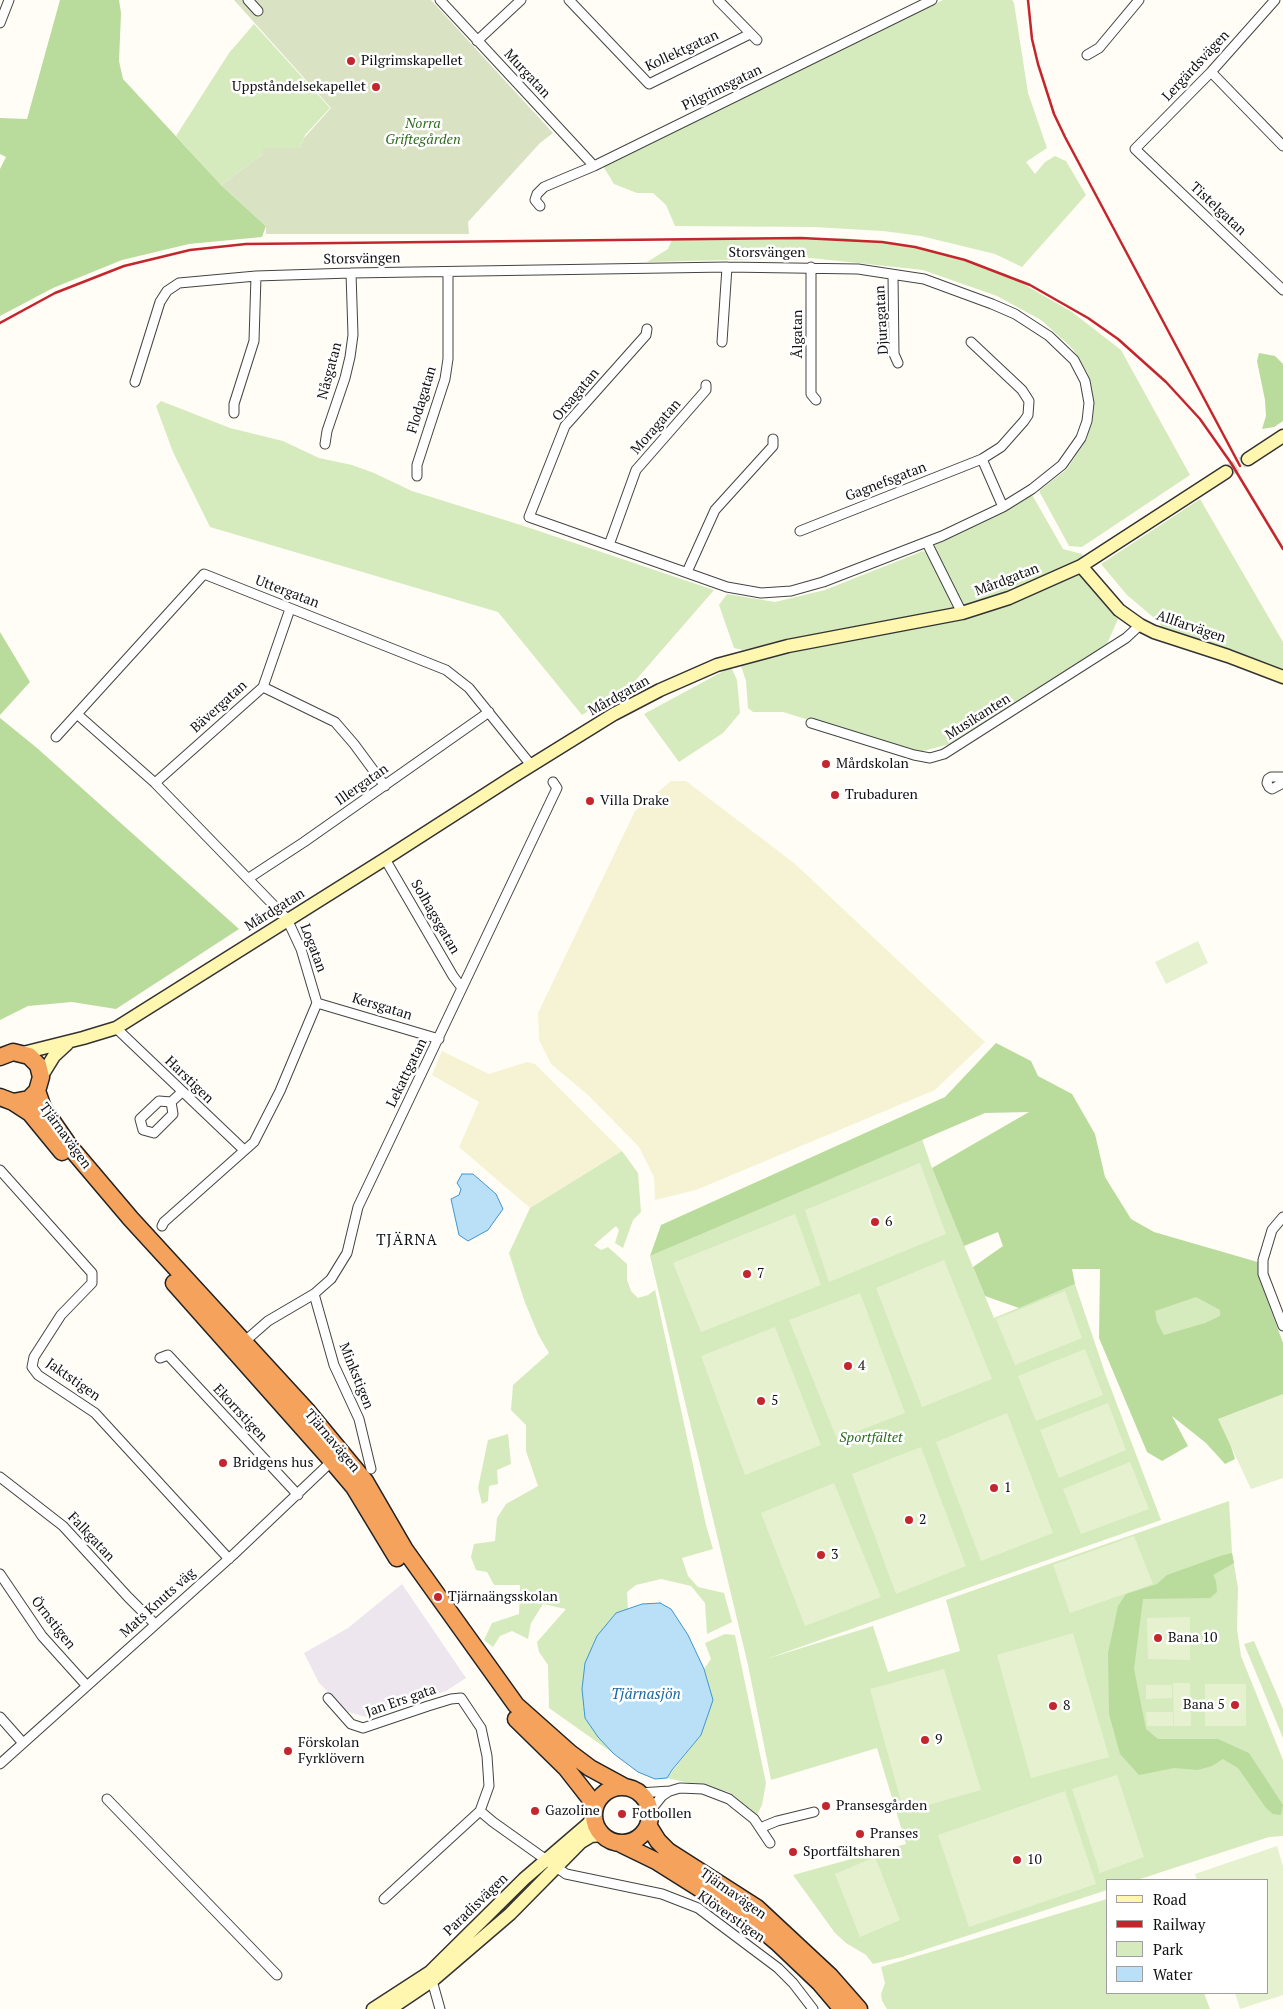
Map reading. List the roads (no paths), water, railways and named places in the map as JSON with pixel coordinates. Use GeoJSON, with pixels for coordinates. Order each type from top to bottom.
{"type":"FeatureCollection","features":[{"type":"Feature","properties":{"kind":"highway","name":"Tjärnavägen"},"geometry":{"type":"LineString","coordinates":[[9,1052],[34,1060],[38,1065],[43,1108],[70,1147],[131,1219],[308,1412],[365,1481],[405,1550],[516,1705],[570,1753],[590,1768],[632,1790]]}},
{"type":"Feature","properties":{"kind":"highway"},"geometry":{"type":"LineString","coordinates":[[4,1100],[29,1098],[39,1084]]}},
{"type":"Feature","properties":{"kind":"highway","name":"Tjärnavägen"},"geometry":{"type":"LineString","coordinates":[[4,1100],[30,1113],[121,1223],[332,1460],[354,1487],[413,1582],[505,1707],[566,1768],[595,1810]]}},
{"type":"Feature","properties":{"kind":"highway"},"geometry":{"type":"LineString","coordinates":[[610,1790],[632,1790],[646,1801],[649,1818],[644,1833],[630,1843],[621,1844],[610,1841],[602,1835],[595,1824],[595,1810],[599,1799],[610,1790]]}},
{"type":"Feature","properties":{"kind":"highway","name":"Tjärnavägen"},"geometry":{"type":"LineString","coordinates":[[649,1818],[658,1841],[668,1851],[763,1914],[830,1976],[859,2009]]}},
{"type":"Feature","properties":{"kind":"highway","name":"Tjärnavägen"},"geometry":{"type":"LineString","coordinates":[[621,1844],[656,1862],[753,1922],[820,1983],[842,2009]]}},
{"type":"Feature","properties":{"kind":"street"},"geometry":{"type":"LineString","coordinates":[[0,22],[9,0]]}},
{"type":"Feature","properties":{"kind":"street"},"geometry":{"type":"LineString","coordinates":[[248,0],[258,11]]}},
{"type":"Feature","properties":{"kind":"street","name":"Murgatan"},"geometry":{"type":"LineString","coordinates":[[440,0],[594,166]]}},
{"type":"Feature","properties":{"kind":"street"},"geometry":{"type":"LineString","coordinates":[[478,40],[520,0]]}},
{"type":"Feature","properties":{"kind":"street","name":"Kollektgatan"},"geometry":{"type":"LineString","coordinates":[[568,0],[649,84],[754,37],[718,0]]}},
{"type":"Feature","properties":{"kind":"street","name":"Pilgrimsgatan"},"geometry":{"type":"LineString","coordinates":[[540,206],[535,200],[537,194],[544,187],[594,166],[932,0]]}},
{"type":"Feature","properties":{"kind":"street"},"geometry":{"type":"LineString","coordinates":[[1087,55],[1099,48],[1139,0]]}},
{"type":"Feature","properties":{"kind":"street","name":"Lergärdsvägen"},"geometry":{"type":"LineString","coordinates":[[1135,149],[1211,72],[1275,0]]}},
{"type":"Feature","properties":{"kind":"street"},"geometry":{"type":"LineString","coordinates":[[1211,72],[1283,146]]}},
{"type":"Feature","properties":{"kind":"street","name":"Tistelgatan"},"geometry":{"type":"LineString","coordinates":[[1135,149],[1283,290]]}},
{"type":"Feature","properties":{"kind":"street"},"geometry":{"type":"LineString","coordinates":[[722,342],[727,267]]}},
{"type":"Feature","properties":{"kind":"street","name":"Storsvängen"},"geometry":{"type":"LineString","coordinates":[[135,382],[135,376],[160,302],[167,291],[179,283],[256,276],[351,273],[811,267],[858,269],[924,279],[1016,314],[1056,342],[1074,360],[1085,381],[1090,403],[1087,421],[1081,438],[1062,465],[1032,489],[1003,507],[927,543],[823,582],[791,591],[761,593],[727,587],[529,517]]}},
{"type":"Feature","properties":{"kind":"street","name":"Ålgatan"},"geometry":{"type":"LineString","coordinates":[[811,267],[811,394],[816,400]]}},
{"type":"Feature","properties":{"kind":"street","name":"Flodagatan"},"geometry":{"type":"LineString","coordinates":[[417,476],[417,465],[442,392],[447,369],[448,272]]}},
{"type":"Feature","properties":{"kind":"street","name":"Nåsgatan"},"geometry":{"type":"LineString","coordinates":[[325,444],[326,431],[345,378],[350,357],[353,335],[351,273]]}},
{"type":"Feature","properties":{"kind":"street","name":"Djuragatan"},"geometry":{"type":"LineString","coordinates":[[893,275],[894,354],[898,363]]}},
{"type":"Feature","properties":{"kind":"street"},"geometry":{"type":"LineString","coordinates":[[234,413],[234,404],[254,341],[256,276]]}},
{"type":"Feature","properties":{"kind":"street","name":"Orsagatan"},"geometry":{"type":"LineString","coordinates":[[529,517],[565,426],[646,335],[647,329]]}},
{"type":"Feature","properties":{"kind":"street","name":"Gagnefsgatan"},"geometry":{"type":"LineString","coordinates":[[800,531],[817,520],[982,459],[1001,447],[1028,415],[1029,401],[1022,390],[971,342]]}},
{"type":"Feature","properties":{"kind":"street","name":"Moragatan"},"geometry":{"type":"LineString","coordinates":[[609,546],[636,470],[706,390],[706,385]]}},
{"type":"Feature","properties":{"kind":"street"},"geometry":{"type":"LineString","coordinates":[[1248,458],[1283,436]]}},
{"type":"Feature","properties":{"kind":"street"},"geometry":{"type":"LineString","coordinates":[[687,572],[715,510],[773,446],[773,439]]}},
{"type":"Feature","properties":{"kind":"street"},"geometry":{"type":"LineString","coordinates":[[982,459],[1003,507]]}},
{"type":"Feature","properties":{"kind":"street","name":"Mårdgatan"},"geometry":{"type":"LineString","coordinates":[[9,1052],[68,1042],[116,1028],[287,919],[385,860],[408,843],[531,765],[614,714],[660,690],[717,665],[788,646],[962,613],[1009,598],[1082,566],[1226,472]]}},
{"type":"Feature","properties":{"kind":"street"},"geometry":{"type":"LineString","coordinates":[[927,543],[962,613]]}},
{"type":"Feature","properties":{"kind":"street","name":"Allfarvägen"},"geometry":{"type":"LineString","coordinates":[[1082,566],[1119,610],[1140,625],[1154,632],[1228,656],[1283,677]]}},
{"type":"Feature","properties":{"kind":"street","name":"Uttergatan"},"geometry":{"type":"LineString","coordinates":[[56,737],[204,574],[446,670],[469,688],[531,765]]}},
{"type":"Feature","properties":{"kind":"street","name":"Bävergatan"},"geometry":{"type":"LineString","coordinates":[[155,783],[263,687],[290,609]]}},
{"type":"Feature","properties":{"kind":"street","name":"Musikanten"},"geometry":{"type":"LineString","coordinates":[[811,723],[914,755],[930,758],[944,754],[1126,638],[1140,625]]}},
{"type":"Feature","properties":{"kind":"street"},"geometry":{"type":"LineString","coordinates":[[263,687],[335,722],[385,786]]}},
{"type":"Feature","properties":{"kind":"street","name":"Illergatan"},"geometry":{"type":"LineString","coordinates":[[249,878],[385,786],[489,712]]}},
{"type":"Feature","properties":{"kind":"street","name":"Logatan"},"geometry":{"type":"LineString","coordinates":[[77,714],[155,783],[287,919],[301,949],[318,1003]]}},
{"type":"Feature","properties":{"kind":"street"},"geometry":{"type":"LineString","coordinates":[[1283,777],[1271,777],[1267,783],[1272,789],[1283,783]]}},
{"type":"Feature","properties":{"kind":"street","name":"Lekattgatan"},"geometry":{"type":"LineString","coordinates":[[244,1342],[268,1321],[314,1294],[332,1279],[347,1253],[358,1207],[557,788],[553,782]]}},
{"type":"Feature","properties":{"kind":"street","name":"Solhagsgatan"},"geometry":{"type":"LineString","coordinates":[[385,860],[453,976],[462,988]]}},
{"type":"Feature","properties":{"kind":"street"},"geometry":{"type":"LineString","coordinates":[[162,1226],[164,1222],[254,1142],[280,1092],[318,1003]]}},
{"type":"Feature","properties":{"kind":"street","name":"Kersgatan"},"geometry":{"type":"LineString","coordinates":[[318,1003],[439,1039]]}},
{"type":"Feature","properties":{"kind":"street","name":"Harstigen"},"geometry":{"type":"LineString","coordinates":[[116,1028],[244,1150]]}},
{"type":"Feature","properties":{"kind":"street"},"geometry":{"type":"LineString","coordinates":[[39,1084],[54,1056],[68,1042]]}},
{"type":"Feature","properties":{"kind":"street"},"geometry":{"type":"LineString","coordinates":[[171,1102],[182,1092]]}},
{"type":"Feature","properties":{"kind":"street","name":"Jaktstigen"},"geometry":{"type":"LineString","coordinates":[[0,1170],[92,1273],[92,1283],[60,1316],[34,1357],[32,1367],[38,1375],[95,1413],[229,1559]]}},
{"type":"Feature","properties":{"kind":"street"},"geometry":{"type":"LineString","coordinates":[[1283,1217],[1272,1230],[1263,1260],[1263,1274],[1283,1326]]}},
{"type":"Feature","properties":{"kind":"street","name":"Minkstigen"},"geometry":{"type":"LineString","coordinates":[[314,1294],[334,1365],[359,1419],[371,1468]]}},
{"type":"Feature","properties":{"kind":"street","name":"Ekorrstigen"},"geometry":{"type":"LineString","coordinates":[[160,1358],[168,1355],[298,1495]]}},
{"type":"Feature","properties":{"kind":"street","name":"Mats Knuts väg"},"geometry":{"type":"LineString","coordinates":[[0,1764],[229,1559],[298,1495],[332,1460]]}},
{"type":"Feature","properties":{"kind":"street","name":"Falkgatan"},"geometry":{"type":"LineString","coordinates":[[0,1477],[63,1526],[128,1598],[155,1624]]}},
{"type":"Feature","properties":{"kind":"street","name":"Örnstigen"},"geometry":{"type":"LineString","coordinates":[[0,1574],[42,1636],[87,1686]]}},
{"type":"Feature","properties":{"kind":"street","name":"Jan Ers gata"},"geometry":{"type":"LineString","coordinates":[[328,1698],[351,1724],[363,1728],[428,1706],[461,1698],[481,1728],[487,1756],[489,1786],[480,1811]]}},
{"type":"Feature","properties":{"kind":"street"},"geometry":{"type":"LineString","coordinates":[[0,1717],[23,1743]]}},
{"type":"Feature","properties":{"kind":"street"},"geometry":{"type":"LineString","coordinates":[[649,1818],[662,1796],[670,1791],[680,1788],[703,1789],[729,1798],[754,1819],[770,1843]]}},
{"type":"Feature","properties":{"kind":"street"},"geometry":{"type":"LineString","coordinates":[[632,1790],[670,1791]]}},
{"type":"Feature","properties":{"kind":"street"},"geometry":{"type":"LineString","coordinates":[[107,1799],[277,1975]]}},
{"type":"Feature","properties":{"kind":"street","name":"Paradisvägen"},"geometry":{"type":"LineString","coordinates":[[390,2009],[510,1914],[550,1863],[588,1824],[595,1810]]}},
{"type":"Feature","properties":{"kind":"street"},"geometry":{"type":"LineString","coordinates":[[384,1899],[480,1811],[550,1863]]}},
{"type":"Feature","properties":{"kind":"street"},"geometry":{"type":"LineString","coordinates":[[760,1828],[777,1821],[814,1812]]}},
{"type":"Feature","properties":{"kind":"street","name":"Paradisvägen"},"geometry":{"type":"LineString","coordinates":[[550,1863],[580,1842],[592,1836],[602,1835]]}},
{"type":"Feature","properties":{"kind":"street","name":"Klöverstigen"},"geometry":{"type":"LineString","coordinates":[[550,1863],[566,1874],[662,1894],[698,1908],[778,1968],[793,1983],[813,2009]]}},
{"type":"Feature","properties":{"kind":"street"},"geometry":{"type":"LineString","coordinates":[[431,1976],[440,2009]]}},
{"type":"Feature","properties":{"kind":"street","name":"Paradisvägen"},"geometry":{"type":"LineString","coordinates":[[374,2009],[431,1976]]}},
{"type":"Feature","properties":{"kind":"water"},"geometry":{"type":"Polygon","coordinates":[[[462,1174],[473,1174],[496,1194],[503,1209],[488,1230],[468,1241],[459,1235],[451,1199],[459,1195],[461,1189],[457,1183],[462,1174]]]}},
{"type":"Feature","properties":{"kind":"water","name":"Tjärnasjön"},"geometry":{"type":"Polygon","coordinates":[[[660,1603],[671,1609],[688,1635],[704,1669],[713,1700],[701,1735],[667,1778],[655,1779],[638,1772],[614,1754],[598,1737],[585,1718],[582,1689],[585,1663],[597,1636],[616,1613],[642,1604],[660,1603]]]}},
{"type":"Feature","properties":{"kind":"tunnel"},"geometry":{"type":"LineString","coordinates":[[1226,472],[1248,459]]}},
{"type":"Feature","properties":{"kind":"railway"},"geometry":{"type":"LineString","coordinates":[[1028,0],[1032,39],[1054,114],[1240,466]]}},
{"type":"Feature","properties":{"kind":"railway"},"geometry":{"type":"LineString","coordinates":[[0,323],[55,293],[124,266],[190,250],[246,244],[801,238],[882,242],[915,247],[965,260],[1030,285],[1088,318],[1118,339],[1166,382],[1200,419],[1231,463],[1283,549]]}},
{"type":"Feature","properties":{"kind":"place","name":"Pilgrimskapellet"},"geometry":{"type":"Point","coordinates":[351,61]}},
{"type":"Feature","properties":{"kind":"place","name":"Uppståndelsekapellet"},"geometry":{"type":"Point","coordinates":[376,87]}},
{"type":"Feature","properties":{"kind":"place","name":"Mårdskolan"},"geometry":{"type":"Point","coordinates":[826,764]}},
{"type":"Feature","properties":{"kind":"place","name":"Trubaduren"},"geometry":{"type":"Point","coordinates":[835,795]}},
{"type":"Feature","properties":{"kind":"place","name":"Villa Drake"},"geometry":{"type":"Point","coordinates":[590,801]}},
{"type":"Feature","properties":{"kind":"place","name":"6"},"geometry":{"type":"Point","coordinates":[875,1222]}},
{"type":"Feature","properties":{"kind":"place","name":"7"},"geometry":{"type":"Point","coordinates":[747,1274]}},
{"type":"Feature","properties":{"kind":"place","name":"4"},"geometry":{"type":"Point","coordinates":[848,1366]}},
{"type":"Feature","properties":{"kind":"place","name":"5"},"geometry":{"type":"Point","coordinates":[761,1401]}},
{"type":"Feature","properties":{"kind":"place","name":"Bridgens hus"},"geometry":{"type":"Point","coordinates":[223,1463]}},
{"type":"Feature","properties":{"kind":"place","name":"1"},"geometry":{"type":"Point","coordinates":[994,1488]}},
{"type":"Feature","properties":{"kind":"place","name":"2"},"geometry":{"type":"Point","coordinates":[909,1520]}},
{"type":"Feature","properties":{"kind":"place","name":"3"},"geometry":{"type":"Point","coordinates":[821,1555]}},
{"type":"Feature","properties":{"kind":"place","name":"Tjärnaängsskolan"},"geometry":{"type":"Point","coordinates":[438,1597]}},
{"type":"Feature","properties":{"kind":"place","name":"Bana 10"},"geometry":{"type":"Point","coordinates":[1158,1638]}},
{"type":"Feature","properties":{"kind":"place","name":"Bana 5"},"geometry":{"type":"Point","coordinates":[1235,1705]}},
{"type":"Feature","properties":{"kind":"place","name":"8"},"geometry":{"type":"Point","coordinates":[1053,1706]}},
{"type":"Feature","properties":{"kind":"place","name":"9"},"geometry":{"type":"Point","coordinates":[925,1740]}},
{"type":"Feature","properties":{"kind":"place","name":"Förskolan Fyrklövern"},"geometry":{"type":"Point","coordinates":[288,1751]}},
{"type":"Feature","properties":{"kind":"place","name":"Pransesgården"},"geometry":{"type":"Point","coordinates":[826,1806]}},
{"type":"Feature","properties":{"kind":"place","name":"Gazoline"},"geometry":{"type":"Point","coordinates":[535,1811]}},
{"type":"Feature","properties":{"kind":"place","name":"Fotbollen"},"geometry":{"type":"Point","coordinates":[622,1814]}},
{"type":"Feature","properties":{"kind":"place","name":"Pranses"},"geometry":{"type":"Point","coordinates":[860,1834]}},
{"type":"Feature","properties":{"kind":"place","name":"Sportfältsharen"},"geometry":{"type":"Point","coordinates":[793,1852]}},
{"type":"Feature","properties":{"kind":"place","name":"10"},"geometry":{"type":"Point","coordinates":[1017,1860]}},
{"type":"Feature","properties":{"kind":"district","name":"TJÄRNA"},"geometry":{"type":"Point","coordinates":[407,1241]}},
{"type":"Feature","properties":{"kind":"park label","name":"Norra Griftegården"},"geometry":{"type":"Point","coordinates":[423,132]}},
{"type":"Feature","properties":{"kind":"park label","name":"Sportfältet"},"geometry":{"type":"Point","coordinates":[871,1438]}}]}
